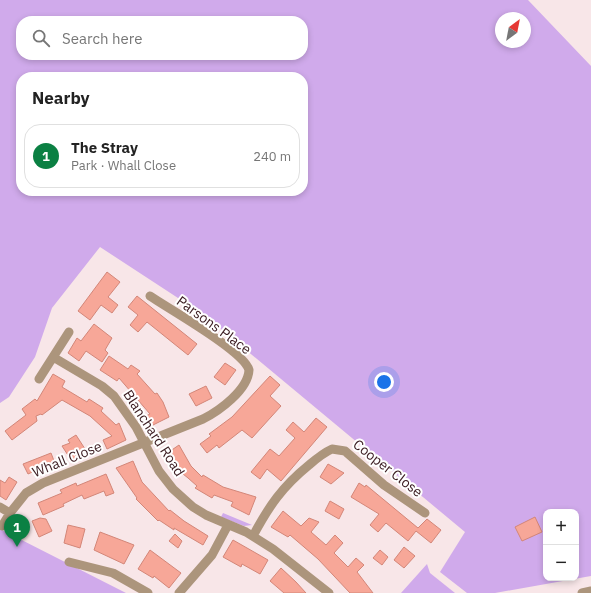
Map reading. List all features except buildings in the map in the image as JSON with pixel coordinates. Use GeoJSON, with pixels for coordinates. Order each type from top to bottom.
{"type":"FeatureCollection","features":[{"type":"Feature","properties":{"kind":"street","name":"Parsons Place"},"geometry":{"type":"LineString","coordinates":[[144,443],[189,425],[216,412],[236,394],[247,380],[248,373],[248,367],[243,360],[194,324],[150,296]]}},
{"type":"Feature","properties":{"kind":"street"},"geometry":{"type":"LineString","coordinates":[[39,379],[69,332]]}},
{"type":"Feature","properties":{"kind":"street","name":"Blanchard Road"},"geometry":{"type":"LineString","coordinates":[[53,357],[102,386],[114,396],[132,420],[159,471],[178,493],[201,513],[253,536],[281,554],[328,593]]}},
{"type":"Feature","properties":{"kind":"street","name":"Whall Close"},"geometry":{"type":"LineString","coordinates":[[2,526],[19,500],[30,490],[59,476],[144,443]]}},
{"type":"Feature","properties":{"kind":"street","name":"Cooper Close"},"geometry":{"type":"LineString","coordinates":[[253,536],[268,508],[282,490],[314,462],[332,449],[345,451],[384,485],[425,513]]}},
{"type":"Feature","properties":{"kind":"street"},"geometry":{"type":"LineString","coordinates":[[0,507],[10,513]]}},
{"type":"Feature","properties":{"kind":"street"},"geometry":{"type":"LineString","coordinates":[[179,593],[212,555],[228,525]]}},
{"type":"Feature","properties":{"kind":"street"},"geometry":{"type":"LineString","coordinates":[[69,562],[113,574],[138,586],[148,593]]}},
{"type":"Feature","properties":{"kind":"street"},"geometry":{"type":"LineString","coordinates":[[582,593],[591,591]]}},
{"type":"Feature","properties":{"kind":"shaded area"},"geometry":{"type":"Polygon","coordinates":[[[0,0],[528,0],[591,66],[591,576],[579,578],[579,509],[543,509],[543,581],[563,581],[495,593],[467,593],[440,572],[465,532],[204,315],[100,247],[52,308],[35,357],[9,397],[0,403],[0,0]]]}},
{"type":"Feature","properties":{"kind":"shaded area"},"geometry":{"type":"Polygon","coordinates":[[[223,513],[252,525],[244,526],[221,517],[223,513]]]}},
{"type":"Feature","properties":{"kind":"shaded area"},"geometry":{"type":"Polygon","coordinates":[[[0,529],[126,593],[0,593],[0,529]]]}},
{"type":"Feature","properties":{"kind":"shaded area"},"geometry":{"type":"Polygon","coordinates":[[[427,564],[430,573],[455,593],[401,593],[427,564]]]}},
{"type":"Feature","properties":{"kind":"place","name":"The Stray"},"geometry":{"type":"Point","coordinates":[17,547]}}]}
